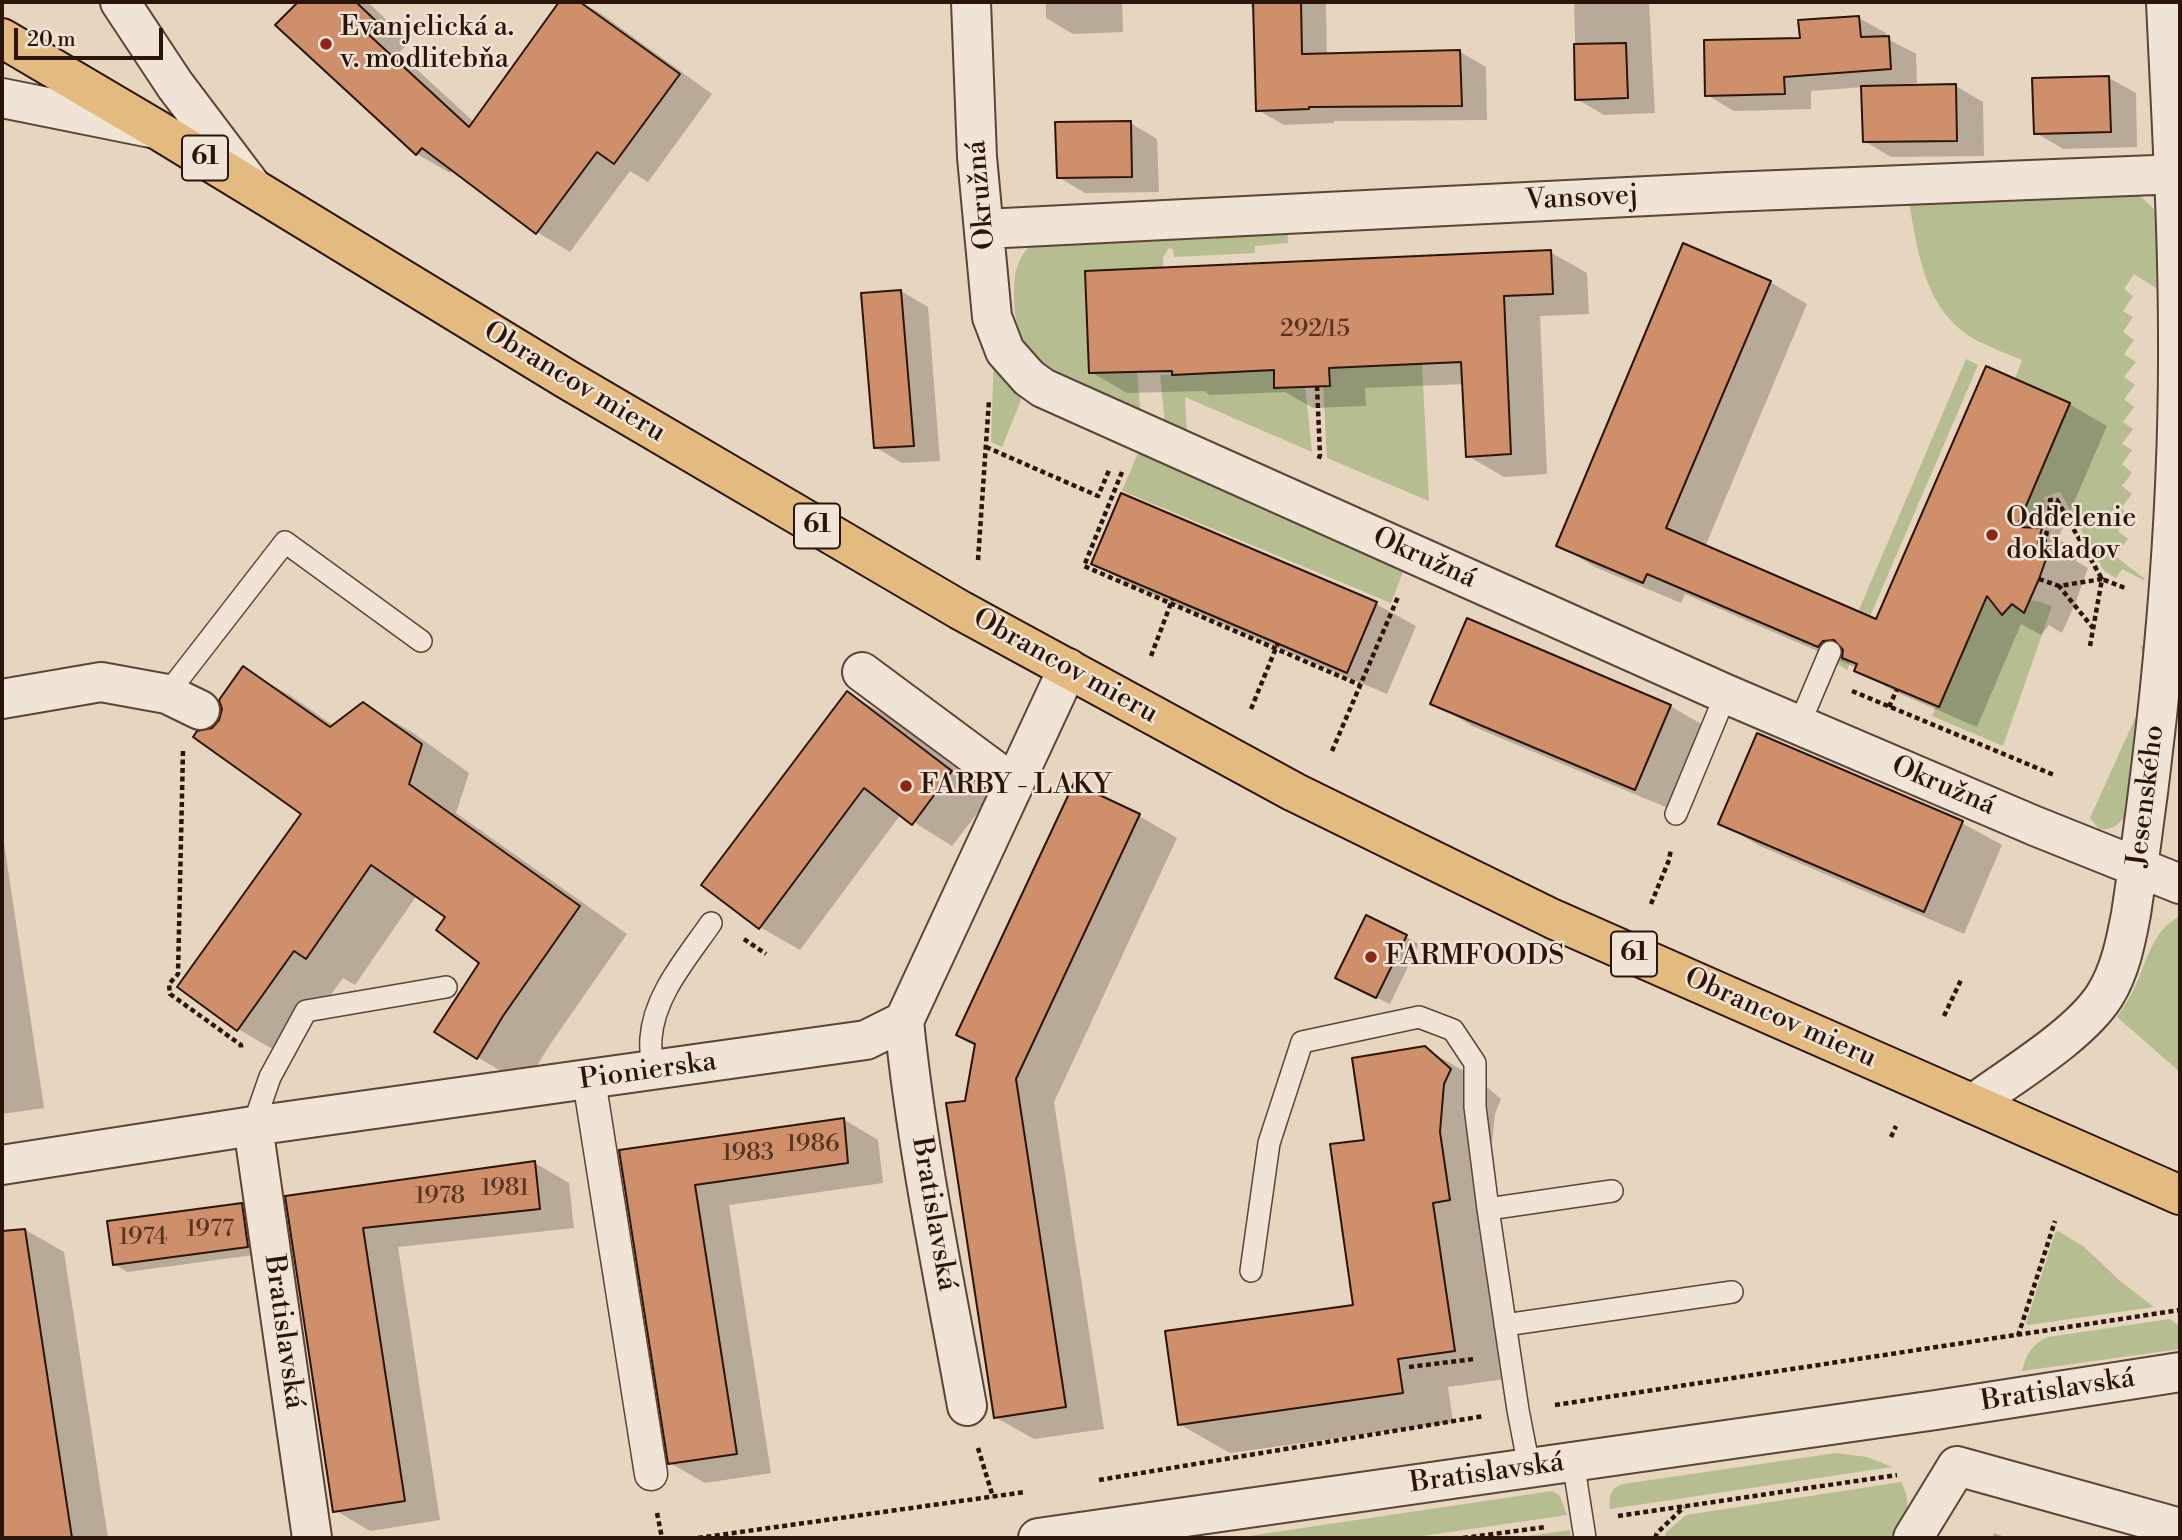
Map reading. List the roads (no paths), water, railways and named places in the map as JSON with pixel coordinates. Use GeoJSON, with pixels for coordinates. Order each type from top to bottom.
{"type":"FeatureCollection","features":[{"type":"Feature","properties":{"kind":"main road","name":"Obrancov mieru"},"geometry":{"type":"LineString","coordinates":[[2,38],[568,380],[948,603],[1294,792],[1508,897],[2180,1195]]}},
{"type":"Feature","properties":{"kind":"street"},"geometry":{"type":"LineString","coordinates":[[120,2],[175,86],[253,188]]}},
{"type":"Feature","properties":{"kind":"street","name":"Okružná"},"geometry":{"type":"LineString","coordinates":[[971,2],[977,157],[992,317],[1005,351],[1018,367],[1043,388],[1726,694],[2138,869],[2180,884]]}},
{"type":"Feature","properties":{"kind":"street","name":"Jesenského"},"geometry":{"type":"LineString","coordinates":[[1973,1104],[2073,1030],[2094,1010],[2114,978],[2127,938],[2154,745],[2173,528],[2178,341],[2177,174],[2166,2]]}},
{"type":"Feature","properties":{"kind":"street"},"geometry":{"type":"LineString","coordinates":[[2,99],[156,129]]}},
{"type":"Feature","properties":{"kind":"street","name":"Vansovej"},"geometry":{"type":"LineString","coordinates":[[984,229],[1702,193],[2177,174]]}},
{"type":"Feature","properties":{"kind":"street"},"geometry":{"type":"LineString","coordinates":[[904,1021],[1068,668]]}},
{"type":"Feature","properties":{"kind":"street"},"geometry":{"type":"LineString","coordinates":[[862,672],[1013,784]]}},
{"type":"Feature","properties":{"kind":"street"},"geometry":{"type":"LineString","coordinates":[[2,699],[101,682],[184,702]]}},
{"type":"Feature","properties":{"kind":"street","name":"Pionierska"},"geometry":{"type":"LineString","coordinates":[[2,1165],[257,1114],[589,1080],[866,1040],[904,1021]]}},
{"type":"Feature","properties":{"kind":"street","name":"Bratislavská"},"geometry":{"type":"LineString","coordinates":[[904,1021],[920,1143],[967,1406]]}},
{"type":"Feature","properties":{"kind":"street"},"geometry":{"type":"LineString","coordinates":[[589,1080],[651,1474]]}},
{"type":"Feature","properties":{"kind":"street","name":"Bratislavská"},"geometry":{"type":"LineString","coordinates":[[257,1114],[312,1538]]}},
{"type":"Feature","properties":{"kind":"street","name":"Bratislavská"},"geometry":{"type":"LineString","coordinates":[[1043,1538],[2180,1373]]}},
{"type":"Feature","properties":{"kind":"street","name":"Bratislavská"},"geometry":{"type":"LineString","coordinates":[[1936,1410],[1957,1465]]}},
{"type":"Feature","properties":{"kind":"street"},"geometry":{"type":"LineString","coordinates":[[1913,1538],[1957,1465],[2180,1528]]}},
{"type":"Feature","properties":{"kind":"lane"},"geometry":{"type":"LineString","coordinates":[[184,702],[285,542],[421,641]]}},
{"type":"Feature","properties":{"kind":"lane"},"geometry":{"type":"LineString","coordinates":[[1800,725],[1830,652]]}},
{"type":"Feature","properties":{"kind":"lane"},"geometry":{"type":"LineString","coordinates":[[1676,814],[1726,694]]}},
{"type":"Feature","properties":{"kind":"lane"},"geometry":{"type":"LineString","coordinates":[[653,1071],[650,1039],[657,1011],[669,984],[711,923]]}},
{"type":"Feature","properties":{"kind":"lane"},"geometry":{"type":"LineString","coordinates":[[257,1114],[270,1077],[306,1011],[446,987]]}},
{"type":"Feature","properties":{"kind":"lane"},"geometry":{"type":"LineString","coordinates":[[1251,1270],[1269,1143],[1302,1042],[1419,1017],[1453,1030],[1475,1063],[1475,1107],[1488,1209],[1509,1355],[1529,1467]]}},
{"type":"Feature","properties":{"kind":"lane"},"geometry":{"type":"LineString","coordinates":[[1488,1209],[1612,1191]]}},
{"type":"Feature","properties":{"kind":"lane"},"geometry":{"type":"LineString","coordinates":[[1505,1325],[1732,1292]]}},
{"type":"Feature","properties":{"kind":"lane"},"geometry":{"type":"LineString","coordinates":[[1573,1461],[1585,1538]]}},
{"type":"Feature","properties":{"kind":"place","name":"Evanjelická a. v. modlitebňa"},"geometry":{"type":"Point","coordinates":[326,44]}},
{"type":"Feature","properties":{"kind":"place","name":"Oddelenie dokladov"},"geometry":{"type":"Point","coordinates":[1992,535]}},
{"type":"Feature","properties":{"kind":"place","name":"FARBY - LAKY"},"geometry":{"type":"Point","coordinates":[906,786]}},
{"type":"Feature","properties":{"kind":"place","name":"FARMFOODS"},"geometry":{"type":"Point","coordinates":[1371,957]}}]}
